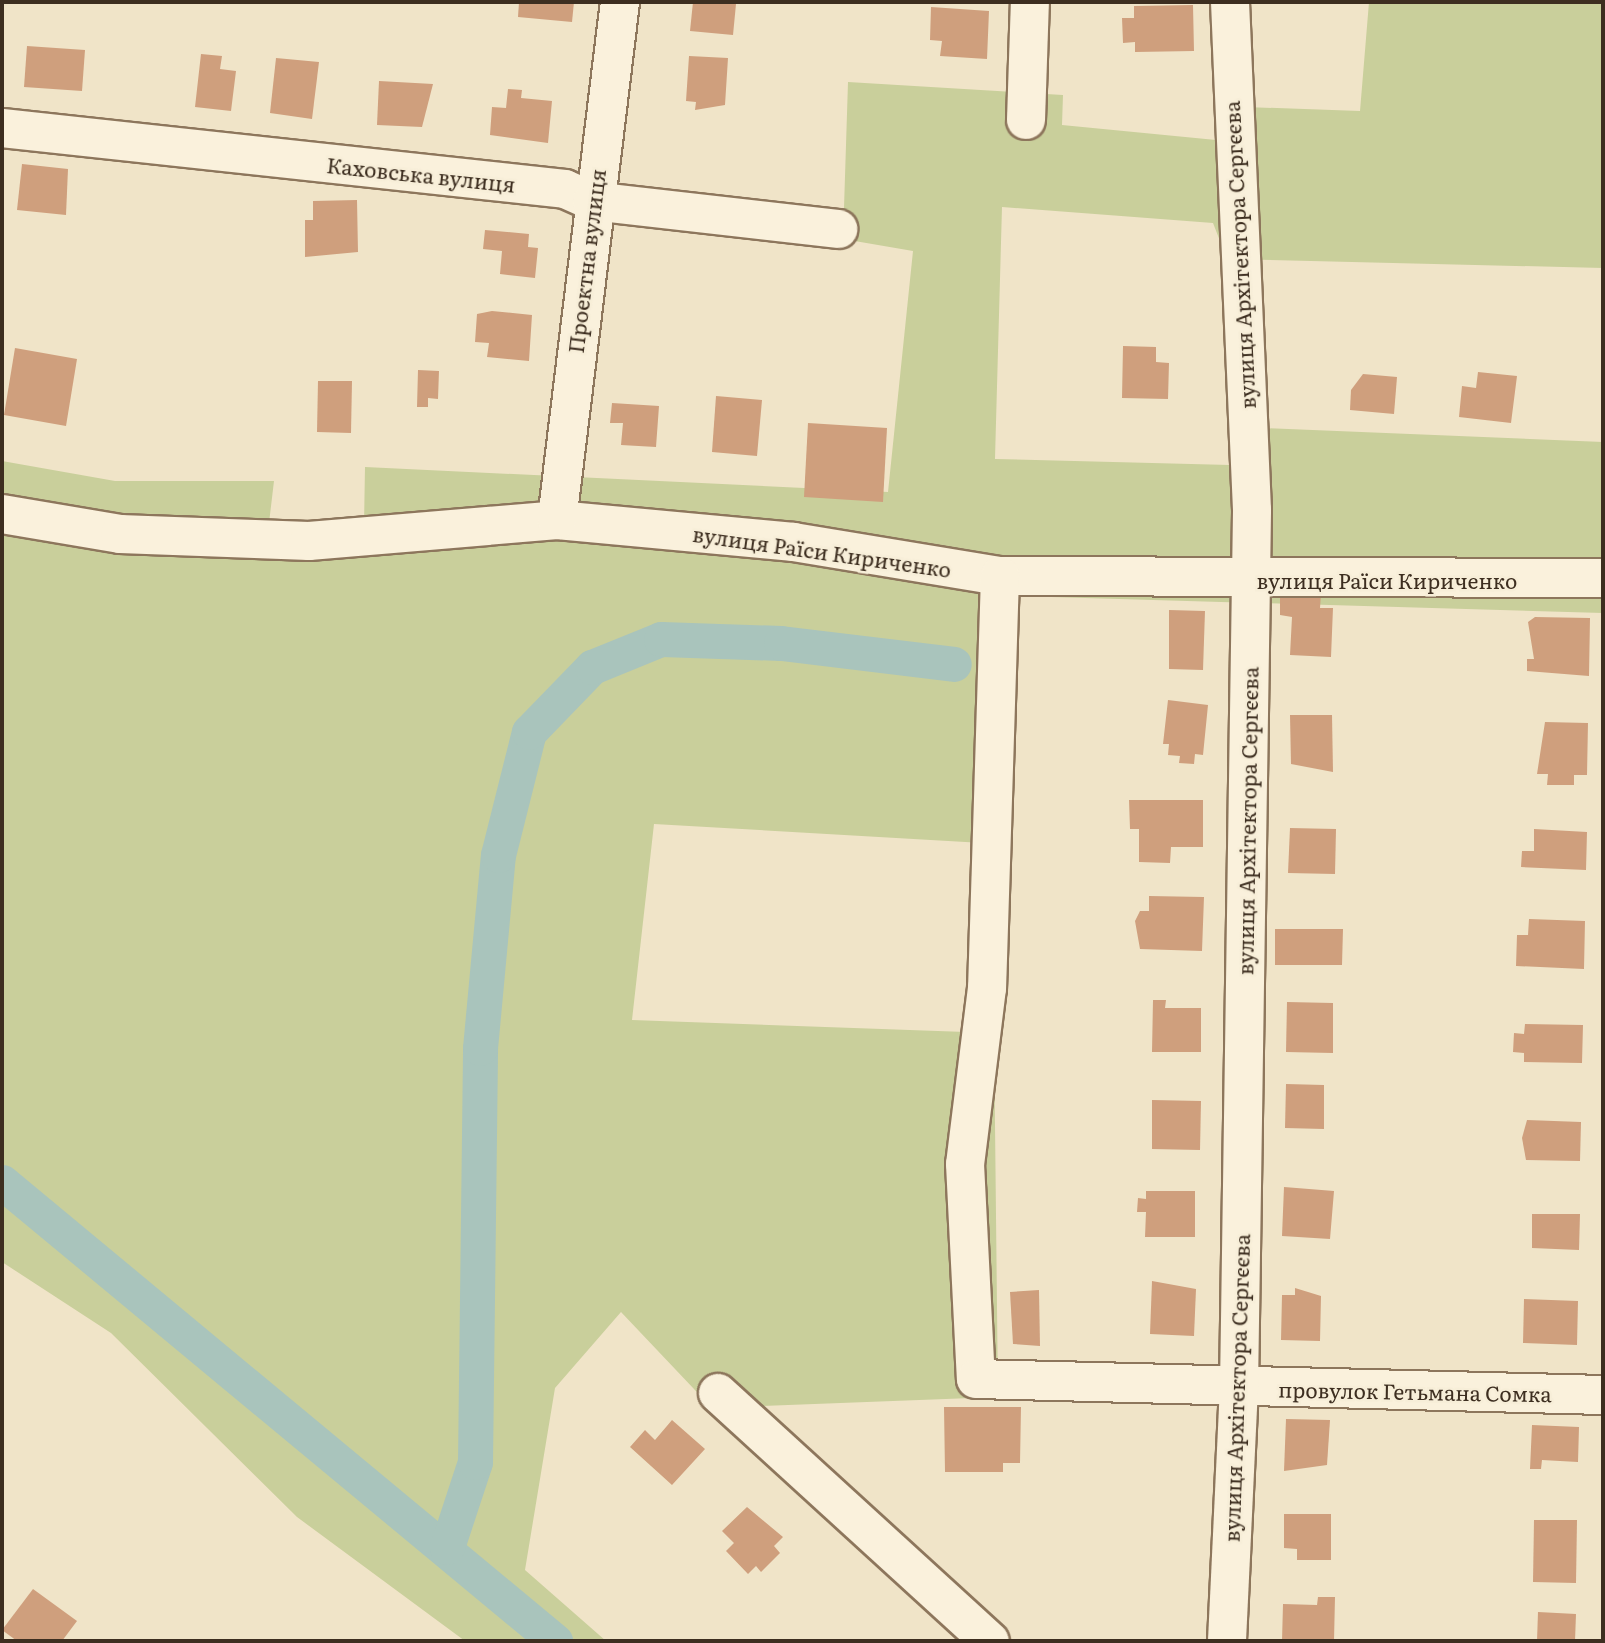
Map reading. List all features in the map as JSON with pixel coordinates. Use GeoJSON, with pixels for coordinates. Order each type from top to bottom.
{"type":"FeatureCollection","features":[{"type":"Feature","properties":{"kind":"street","name":"Проектна вулиця"},"geometry":{"type":"LineString","coordinates":[[557,520],[592,201],[620,2]]}},
{"type":"Feature","properties":{"kind":"street"},"geometry":{"type":"LineString","coordinates":[[1026,120],[1030,2]]}},
{"type":"Feature","properties":{"kind":"street","name":"вулиця Архітектора Сергєєва"},"geometry":{"type":"LineString","coordinates":[[1227,1641],[1239,1388],[1250,580],[1230,2]]}},
{"type":"Feature","properties":{"kind":"street","name":"Каховська вулиця"},"geometry":{"type":"LineString","coordinates":[[2,128],[565,189],[592,201],[838,229]]}},
{"type":"Feature","properties":{"kind":"street","name":"вулиця Раїси Кириченко"},"geometry":{"type":"LineString","coordinates":[[2,514],[120,534],[309,541],[557,520],[794,542],[1000,576],[1250,580],[1603,578]]}},
{"type":"Feature","properties":{"kind":"street","name":"провулок Гетьмана Сомка"},"geometry":{"type":"LineString","coordinates":[[1000,576],[987,988],[965,1164],[976,1379],[1239,1388],[1603,1395]]}},
{"type":"Feature","properties":{"kind":"street"},"geometry":{"type":"LineString","coordinates":[[718,1393],[990,1641]]}},
{"type":"Feature","properties":{"kind":"green space"},"geometry":{"type":"Polygon","coordinates":[[[1369,2],[1603,2],[1603,268],[1227,259],[1213,223],[1002,207],[995,459],[1230,465],[1237,427],[1603,442],[1603,613],[1017,596],[1000,844],[654,824],[632,1020],[994,1033],[998,1397],[712,1408],[621,1312],[555,1388],[525,1570],[606,1641],[465,1641],[297,1517],[111,1333],[2,1262],[2,461],[115,481],[274,481],[269,523],[364,525],[365,467],[888,492],[913,251],[843,239],[848,82],[1063,95],[1062,125],[1216,140],[1217,106],[1360,111],[1369,2]]]}},
{"type":"Feature","properties":{"kind":"building"},"geometry":{"type":"Polygon","coordinates":[[[519,2],[574,2],[572,22],[518,17],[519,2]]]}},
{"type":"Feature","properties":{"kind":"building"},"geometry":{"type":"Polygon","coordinates":[[[693,2],[736,4],[733,35],[690,31],[693,2]]]}},
{"type":"Feature","properties":{"kind":"building"},"geometry":{"type":"Polygon","coordinates":[[[1193,5],[1194,51],[1135,52],[1135,42],[1123,43],[1122,18],[1134,18],[1134,6],[1193,5]]]}},
{"type":"Feature","properties":{"kind":"building"},"geometry":{"type":"Polygon","coordinates":[[[931,7],[989,11],[987,59],[940,56],[942,41],[930,40],[931,7]]]}},
{"type":"Feature","properties":{"kind":"building"},"geometry":{"type":"Polygon","coordinates":[[[27,46],[85,50],[82,91],[24,87],[27,46]]]}},
{"type":"Feature","properties":{"kind":"building"},"geometry":{"type":"Polygon","coordinates":[[[201,54],[222,56],[220,69],[236,71],[231,111],[195,107],[201,54]]]}},
{"type":"Feature","properties":{"kind":"building"},"geometry":{"type":"Polygon","coordinates":[[[689,56],[728,58],[725,105],[695,110],[696,102],[686,101],[689,56]]]}},
{"type":"Feature","properties":{"kind":"building"},"geometry":{"type":"Polygon","coordinates":[[[276,58],[319,62],[312,119],[270,113],[276,58]]]}},
{"type":"Feature","properties":{"kind":"building"},"geometry":{"type":"Polygon","coordinates":[[[379,81],[433,84],[422,127],[377,125],[379,81]]]}},
{"type":"Feature","properties":{"kind":"building"},"geometry":{"type":"Polygon","coordinates":[[[508,89],[522,90],[521,98],[552,101],[548,143],[490,135],[492,107],[506,108],[508,89]]]}},
{"type":"Feature","properties":{"kind":"building"},"geometry":{"type":"Polygon","coordinates":[[[22,164],[68,169],[66,215],[17,210],[22,164]]]}},
{"type":"Feature","properties":{"kind":"building"},"geometry":{"type":"Polygon","coordinates":[[[357,200],[358,252],[305,257],[305,220],[313,220],[313,201],[357,200]]]}},
{"type":"Feature","properties":{"kind":"building"},"geometry":{"type":"Polygon","coordinates":[[[485,230],[529,234],[528,247],[538,248],[535,278],[500,274],[502,251],[483,249],[485,230]]]}},
{"type":"Feature","properties":{"kind":"building"},"geometry":{"type":"Polygon","coordinates":[[[492,311],[532,315],[529,361],[487,357],[489,343],[475,342],[477,314],[492,311]]]}},
{"type":"Feature","properties":{"kind":"building"},"geometry":{"type":"Polygon","coordinates":[[[1123,346],[1156,347],[1156,362],[1169,363],[1168,399],[1122,398],[1123,346]]]}},
{"type":"Feature","properties":{"kind":"building"},"geometry":{"type":"Polygon","coordinates":[[[15,348],[77,359],[66,426],[4,415],[15,348]]]}},
{"type":"Feature","properties":{"kind":"building"},"geometry":{"type":"Polygon","coordinates":[[[418,370],[439,371],[438,399],[428,398],[428,407],[417,407],[418,370]]]}},
{"type":"Feature","properties":{"kind":"building"},"geometry":{"type":"Polygon","coordinates":[[[1478,372],[1517,376],[1511,423],[1459,417],[1462,386],[1476,388],[1478,372]]]}},
{"type":"Feature","properties":{"kind":"building"},"geometry":{"type":"Polygon","coordinates":[[[1363,374],[1397,377],[1394,414],[1350,410],[1351,390],[1363,374]]]}},
{"type":"Feature","properties":{"kind":"building"},"geometry":{"type":"Polygon","coordinates":[[[318,381],[352,381],[351,433],[317,432],[318,381]]]}},
{"type":"Feature","properties":{"kind":"building"},"geometry":{"type":"Polygon","coordinates":[[[716,396],[762,400],[757,456],[712,452],[716,396]]]}},
{"type":"Feature","properties":{"kind":"building"},"geometry":{"type":"Polygon","coordinates":[[[612,403],[659,406],[656,447],[621,445],[623,423],[610,423],[612,403]]]}},
{"type":"Feature","properties":{"kind":"building"},"geometry":{"type":"Polygon","coordinates":[[[808,423],[887,428],[883,502],[804,497],[808,423]]]}},
{"type":"Feature","properties":{"kind":"building"},"geometry":{"type":"Polygon","coordinates":[[[1280,591],[1321,594],[1320,608],[1333,608],[1331,657],[1290,655],[1292,617],[1280,615],[1280,591]]]}},
{"type":"Feature","properties":{"kind":"building"},"geometry":{"type":"Polygon","coordinates":[[[1169,610],[1205,611],[1203,670],[1169,669],[1169,610]]]}},
{"type":"Feature","properties":{"kind":"building"},"geometry":{"type":"Polygon","coordinates":[[[1535,617],[1590,618],[1589,676],[1527,671],[1527,659],[1534,659],[1528,622],[1535,617]]]}},
{"type":"Feature","properties":{"kind":"building"},"geometry":{"type":"Polygon","coordinates":[[[1168,700],[1208,705],[1203,755],[1195,754],[1194,764],[1179,763],[1180,756],[1168,755],[1169,744],[1163,744],[1168,700]]]}},
{"type":"Feature","properties":{"kind":"building"},"geometry":{"type":"Polygon","coordinates":[[[1290,715],[1332,715],[1333,772],[1291,764],[1290,715]]]}},
{"type":"Feature","properties":{"kind":"building"},"geometry":{"type":"Polygon","coordinates":[[[1545,722],[1588,723],[1587,775],[1574,775],[1574,785],[1547,785],[1548,774],[1537,774],[1545,722]]]}},
{"type":"Feature","properties":{"kind":"building"},"geometry":{"type":"Polygon","coordinates":[[[1129,800],[1203,800],[1203,847],[1171,847],[1170,863],[1139,862],[1139,829],[1130,829],[1129,800]]]}},
{"type":"Feature","properties":{"kind":"building"},"geometry":{"type":"Polygon","coordinates":[[[1290,828],[1336,829],[1335,874],[1288,873],[1290,828]]]}},
{"type":"Feature","properties":{"kind":"building"},"geometry":{"type":"Polygon","coordinates":[[[1534,829],[1587,832],[1586,870],[1521,867],[1522,851],[1534,851],[1534,829]]]}},
{"type":"Feature","properties":{"kind":"building"},"geometry":{"type":"Polygon","coordinates":[[[1149,896],[1204,897],[1202,951],[1140,949],[1135,921],[1140,911],[1149,911],[1149,896]]]}},
{"type":"Feature","properties":{"kind":"building"},"geometry":{"type":"Polygon","coordinates":[[[1529,919],[1585,921],[1584,969],[1516,966],[1517,935],[1528,935],[1529,919]]]}},
{"type":"Feature","properties":{"kind":"building"},"geometry":{"type":"Polygon","coordinates":[[[1275,929],[1343,929],[1342,965],[1275,965],[1275,929]]]}},
{"type":"Feature","properties":{"kind":"building"},"geometry":{"type":"Polygon","coordinates":[[[1153,1000],[1166,1000],[1165,1008],[1201,1008],[1201,1052],[1152,1052],[1153,1000]]]}},
{"type":"Feature","properties":{"kind":"building"},"geometry":{"type":"Polygon","coordinates":[[[1287,1002],[1333,1003],[1333,1053],[1286,1052],[1287,1002]]]}},
{"type":"Feature","properties":{"kind":"building"},"geometry":{"type":"Polygon","coordinates":[[[1525,1024],[1583,1025],[1582,1063],[1524,1062],[1524,1053],[1513,1052],[1514,1033],[1524,1034],[1525,1024]]]}},
{"type":"Feature","properties":{"kind":"building"},"geometry":{"type":"Polygon","coordinates":[[[1286,1084],[1324,1085],[1324,1129],[1285,1128],[1286,1084]]]}},
{"type":"Feature","properties":{"kind":"building"},"geometry":{"type":"Polygon","coordinates":[[[1152,1100],[1201,1101],[1200,1150],[1152,1149],[1152,1100]]]}},
{"type":"Feature","properties":{"kind":"building"},"geometry":{"type":"Polygon","coordinates":[[[1527,1120],[1581,1122],[1580,1161],[1526,1160],[1522,1138],[1527,1120]]]}},
{"type":"Feature","properties":{"kind":"building"},"geometry":{"type":"Polygon","coordinates":[[[1284,1187],[1334,1191],[1330,1239],[1282,1236],[1284,1187]]]}},
{"type":"Feature","properties":{"kind":"building"},"geometry":{"type":"Polygon","coordinates":[[[1146,1191],[1195,1191],[1195,1237],[1145,1237],[1146,1212],[1137,1212],[1138,1198],[1146,1199],[1146,1191]]]}},
{"type":"Feature","properties":{"kind":"building"},"geometry":{"type":"Polygon","coordinates":[[[1532,1214],[1580,1214],[1579,1250],[1532,1248],[1532,1214]]]}},
{"type":"Feature","properties":{"kind":"building"},"geometry":{"type":"Polygon","coordinates":[[[1152,1281],[1196,1289],[1194,1336],[1150,1334],[1152,1281]]]}},
{"type":"Feature","properties":{"kind":"building"},"geometry":{"type":"Polygon","coordinates":[[[1295,1288],[1321,1296],[1320,1341],[1281,1340],[1282,1295],[1295,1295],[1295,1288]]]}},
{"type":"Feature","properties":{"kind":"building"},"geometry":{"type":"Polygon","coordinates":[[[1039,1290],[1040,1346],[1013,1344],[1010,1292],[1039,1290]]]}},
{"type":"Feature","properties":{"kind":"building"},"geometry":{"type":"Polygon","coordinates":[[[1524,1299],[1578,1301],[1577,1345],[1523,1343],[1524,1299]]]}},
{"type":"Feature","properties":{"kind":"building"},"geometry":{"type":"Polygon","coordinates":[[[944,1407],[1021,1407],[1020,1463],[1003,1463],[1003,1472],[945,1472],[944,1407]]]}},
{"type":"Feature","properties":{"kind":"building"},"geometry":{"type":"Polygon","coordinates":[[[1286,1419],[1330,1420],[1327,1465],[1284,1471],[1286,1419]]]}},
{"type":"Feature","properties":{"kind":"building"},"geometry":{"type":"Polygon","coordinates":[[[672,1420],[705,1449],[672,1485],[630,1447],[645,1430],[655,1440],[672,1420]]]}},
{"type":"Feature","properties":{"kind":"building"},"geometry":{"type":"Polygon","coordinates":[[[1532,1425],[1579,1427],[1578,1462],[1542,1460],[1541,1469],[1530,1469],[1532,1425]]]}},
{"type":"Feature","properties":{"kind":"building"},"geometry":{"type":"Polygon","coordinates":[[[747,1507],[783,1537],[774,1546],[780,1553],[761,1572],[756,1566],[748,1574],[726,1551],[734,1543],[722,1531],[747,1507]]]}},
{"type":"Feature","properties":{"kind":"building"},"geometry":{"type":"Polygon","coordinates":[[[1284,1514],[1331,1514],[1331,1560],[1297,1560],[1297,1549],[1284,1548],[1284,1514]]]}},
{"type":"Feature","properties":{"kind":"building"},"geometry":{"type":"Polygon","coordinates":[[[1534,1520],[1577,1520],[1576,1583],[1533,1582],[1534,1520]]]}},
{"type":"Feature","properties":{"kind":"building"},"geometry":{"type":"Polygon","coordinates":[[[33,1589],[77,1621],[62,1641],[17,1641],[2,1630],[33,1589]]]}},
{"type":"Feature","properties":{"kind":"building"},"geometry":{"type":"Polygon","coordinates":[[[1318,1597],[1335,1597],[1334,1641],[1282,1641],[1283,1604],[1317,1605],[1318,1597]]]}},
{"type":"Feature","properties":{"kind":"building"},"geometry":{"type":"Polygon","coordinates":[[[1538,1612],[1576,1614],[1575,1641],[1537,1641],[1538,1612]]]}},
{"type":"Feature","properties":{"kind":"waterway"},"geometry":{"type":"LineString","coordinates":[[447,1547],[475,1462],[480,1048],[498,855],[529,732],[592,667],[661,639],[781,643],[954,664]]}},
{"type":"Feature","properties":{"kind":"waterway"},"geometry":{"type":"LineString","coordinates":[[2,1182],[555,1641]]}}]}
